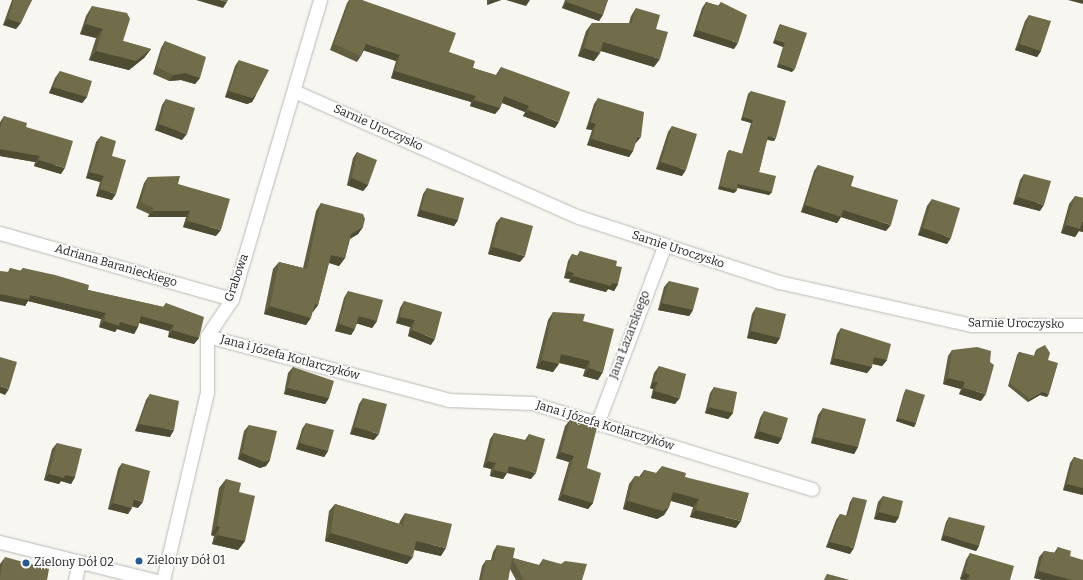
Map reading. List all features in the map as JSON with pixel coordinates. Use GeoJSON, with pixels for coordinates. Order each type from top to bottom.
{"type":"FeatureCollection","features":[{"type":"Feature","properties":{"kind":"street","name":"Grabowa"},"geometry":{"type":"LineString","coordinates":[[207,336],[232,299],[320,0]]}},
{"type":"Feature","properties":{"kind":"street","name":"Sarnie Uroczysko"},"geometry":{"type":"LineString","coordinates":[[294,91],[579,217],[664,247],[779,282],[972,325],[1083,325]]}},
{"type":"Feature","properties":{"kind":"street","name":"Adriana Baranieckiego"},"geometry":{"type":"LineString","coordinates":[[0,233],[232,299]]}},
{"type":"Feature","properties":{"kind":"street","name":"Jana Łazarskiego"},"geometry":{"type":"LineString","coordinates":[[597,424],[664,247]]}},
{"type":"Feature","properties":{"kind":"street","name":"Jana i Józefa Kotlarczyków"},"geometry":{"type":"LineString","coordinates":[[207,336],[449,400],[532,403],[812,489]]}},
{"type":"Feature","properties":{"kind":"street"},"geometry":{"type":"LineString","coordinates":[[163,580],[207,393],[207,336]]}},
{"type":"Feature","properties":{"kind":"street"},"geometry":{"type":"LineString","coordinates":[[0,542],[79,563],[154,580]]}},
{"type":"Feature","properties":{"kind":"street"},"geometry":{"type":"LineString","coordinates":[[75,580],[79,563]]}},
{"type":"Feature","properties":{"kind":"building"},"geometry":{"type":"Polygon","coordinates":[[[14,0],[32,0],[21,23],[8,19],[14,0]]]}},
{"type":"Feature","properties":{"kind":"building"},"geometry":{"type":"Polygon","coordinates":[[[350,0],[362,0],[456,33],[449,52],[475,61],[473,68],[498,76],[501,67],[570,92],[559,122],[528,110],[529,106],[504,96],[500,108],[474,100],[476,96],[395,71],[400,55],[366,44],[361,56],[334,44],[350,0]]]}},
{"type":"Feature","properties":{"kind":"building"},"geometry":{"type":"Polygon","coordinates":[[[567,0],[608,0],[603,15],[567,2],[567,0]]]}},
{"type":"Feature","properties":{"kind":"building"},"geometry":{"type":"Polygon","coordinates":[[[706,2],[720,6],[721,2],[747,15],[738,43],[697,30],[706,2]]]}},
{"type":"Feature","properties":{"kind":"building"},"geometry":{"type":"Polygon","coordinates":[[[92,6],[127,13],[130,19],[123,41],[151,49],[136,61],[96,51],[103,29],[86,24],[92,6]]]}},
{"type":"Feature","properties":{"kind":"building"},"geometry":{"type":"Polygon","coordinates":[[[636,8],[660,15],[656,29],[668,32],[660,59],[603,42],[600,53],[584,48],[592,23],[632,23],[636,8]]]}},
{"type":"Feature","properties":{"kind":"building"},"geometry":{"type":"Polygon","coordinates":[[[1029,15],[1051,21],[1041,51],[1020,44],[1029,15]]]}},
{"type":"Feature","properties":{"kind":"building"},"geometry":{"type":"Polygon","coordinates":[[[780,24],[807,33],[795,69],[779,64],[785,43],[775,40],[780,24]]]}},
{"type":"Feature","properties":{"kind":"building"},"geometry":{"type":"Polygon","coordinates":[[[165,41],[206,57],[200,78],[185,73],[173,75],[157,67],[165,41]]]}},
{"type":"Feature","properties":{"kind":"building"},"geometry":{"type":"Polygon","coordinates":[[[239,60],[269,70],[256,95],[252,98],[229,91],[239,60]]]}},
{"type":"Feature","properties":{"kind":"building"},"geometry":{"type":"Polygon","coordinates":[[[60,71],[92,81],[87,97],[53,87],[60,71]]]}},
{"type":"Feature","properties":{"kind":"building"},"geometry":{"type":"Polygon","coordinates":[[[751,91],[786,101],[776,138],[768,136],[759,172],[776,176],[772,192],[738,184],[737,190],[720,186],[729,150],[743,154],[753,120],[743,117],[751,91]]]}},
{"type":"Feature","properties":{"kind":"building"},"geometry":{"type":"Polygon","coordinates":[[[598,98],[644,112],[641,137],[638,136],[633,151],[592,139],[596,124],[591,122],[598,98]]]}},
{"type":"Feature","properties":{"kind":"building"},"geometry":{"type":"Polygon","coordinates":[[[166,99],[195,108],[187,134],[159,124],[166,99]]]}},
{"type":"Feature","properties":{"kind":"building"},"geometry":{"type":"Polygon","coordinates":[[[4,116],[27,123],[26,127],[73,141],[65,168],[39,160],[40,156],[0,149],[0,129],[4,116]]]}},
{"type":"Feature","properties":{"kind":"building"},"geometry":{"type":"Polygon","coordinates":[[[672,126],[697,134],[686,170],[661,162],[672,126]]]}},
{"type":"Feature","properties":{"kind":"building"},"geometry":{"type":"Polygon","coordinates":[[[101,136],[116,141],[112,156],[126,160],[116,194],[100,189],[104,176],[90,172],[101,136]]]}},
{"type":"Feature","properties":{"kind":"building"},"geometry":{"type":"Polygon","coordinates":[[[357,152],[377,160],[368,185],[352,178],[357,152]]]}},
{"type":"Feature","properties":{"kind":"building"},"geometry":{"type":"Polygon","coordinates":[[[818,165],[854,176],[851,186],[898,200],[891,225],[843,210],[841,217],[805,205],[818,165]]]}},
{"type":"Feature","properties":{"kind":"building"},"geometry":{"type":"Polygon","coordinates":[[[1024,174],[1051,181],[1044,205],[1018,197],[1024,174]]]}},
{"type":"Feature","properties":{"kind":"building"},"geometry":{"type":"Polygon","coordinates":[[[180,176],[178,184],[230,199],[221,230],[188,221],[190,211],[153,211],[154,208],[141,202],[148,177],[180,176]]]}},
{"type":"Feature","properties":{"kind":"building"},"geometry":{"type":"Polygon","coordinates":[[[427,188],[464,198],[458,220],[421,210],[427,188]]]}},
{"type":"Feature","properties":{"kind":"building"},"geometry":{"type":"Polygon","coordinates":[[[1075,196],[1083,198],[1083,222],[1080,229],[1066,225],[1075,196]]]}},
{"type":"Feature","properties":{"kind":"building"},"geometry":{"type":"Polygon","coordinates":[[[932,199],[960,208],[951,238],[923,228],[932,199]]]}},
{"type":"Feature","properties":{"kind":"building"},"geometry":{"type":"Polygon","coordinates":[[[321,203],[363,214],[365,219],[363,227],[351,234],[345,258],[331,255],[318,305],[315,304],[311,318],[270,306],[279,262],[307,269],[321,203]]]}},
{"type":"Feature","properties":{"kind":"building"},"geometry":{"type":"Polygon","coordinates":[[[501,217],[533,226],[525,256],[493,247],[501,217]]]}},
{"type":"Feature","properties":{"kind":"building"},"geometry":{"type":"Polygon","coordinates":[[[580,251],[617,261],[616,266],[622,267],[618,284],[612,283],[611,286],[573,276],[574,273],[568,271],[572,254],[579,256],[580,251]]]}},
{"type":"Feature","properties":{"kind":"building"},"geometry":{"type":"Polygon","coordinates":[[[10,268],[22,271],[23,268],[55,275],[89,285],[88,290],[164,307],[166,303],[204,317],[199,338],[172,330],[174,325],[141,316],[138,327],[120,322],[119,326],[104,321],[106,313],[30,295],[29,300],[0,294],[0,271],[9,272],[10,268]]]}},
{"type":"Feature","properties":{"kind":"building"},"geometry":{"type":"Polygon","coordinates":[[[669,281],[699,288],[693,310],[662,303],[669,281]]]}},
{"type":"Feature","properties":{"kind":"building"},"geometry":{"type":"Polygon","coordinates":[[[348,291],[383,300],[377,321],[359,316],[355,329],[339,324],[348,291]]]}},
{"type":"Feature","properties":{"kind":"building"},"geometry":{"type":"Polygon","coordinates":[[[404,301],[442,312],[435,339],[412,330],[415,320],[400,317],[404,301]]]}},
{"type":"Feature","properties":{"kind":"building"},"geometry":{"type":"Polygon","coordinates":[[[756,307],[786,314],[780,338],[751,331],[756,307]]]}},
{"type":"Feature","properties":{"kind":"building"},"geometry":{"type":"Polygon","coordinates":[[[553,312],[585,314],[583,321],[614,329],[603,372],[589,368],[590,361],[561,354],[559,364],[542,360],[553,312]]]}},
{"type":"Feature","properties":{"kind":"building"},"geometry":{"type":"Polygon","coordinates":[[[841,328],[891,344],[887,360],[874,357],[872,367],[834,358],[841,328]]]}},
{"type":"Feature","properties":{"kind":"building"},"geometry":{"type":"Polygon","coordinates":[[[1045,345],[1050,353],[1048,360],[1058,363],[1049,394],[1042,392],[1030,399],[1010,383],[1019,352],[1035,356],[1037,349],[1045,345]]]}},
{"type":"Feature","properties":{"kind":"building"},"geometry":{"type":"Polygon","coordinates":[[[977,347],[991,351],[990,362],[994,365],[986,394],[964,388],[965,382],[948,378],[952,350],[977,347]]]}},
{"type":"Feature","properties":{"kind":"building"},"geometry":{"type":"Polygon","coordinates":[[[0,357],[17,362],[9,389],[0,386],[0,357]]]}},
{"type":"Feature","properties":{"kind":"building"},"geometry":{"type":"Polygon","coordinates":[[[659,366],[686,374],[680,398],[655,391],[658,382],[654,382],[659,366]]]}},
{"type":"Feature","properties":{"kind":"building"},"geometry":{"type":"Polygon","coordinates":[[[293,367],[334,381],[329,398],[288,388],[293,367]]]}},
{"type":"Feature","properties":{"kind":"building"},"geometry":{"type":"Polygon","coordinates":[[[714,387],[737,392],[733,413],[709,407],[714,387]]]}},
{"type":"Feature","properties":{"kind":"building"},"geometry":{"type":"Polygon","coordinates":[[[906,389],[925,395],[916,423],[898,418],[906,389]]]}},
{"type":"Feature","properties":{"kind":"building"},"geometry":{"type":"Polygon","coordinates":[[[150,394],[179,401],[174,430],[139,424],[150,394]]]}},
{"type":"Feature","properties":{"kind":"building"},"geometry":{"type":"Polygon","coordinates":[[[363,398],[387,404],[379,434],[355,427],[363,398]]]}},
{"type":"Feature","properties":{"kind":"building"},"geometry":{"type":"Polygon","coordinates":[[[823,408],[866,419],[858,447],[815,437],[823,408]]]}},
{"type":"Feature","properties":{"kind":"building"},"geometry":{"type":"Polygon","coordinates":[[[764,411],[788,418],[782,438],[759,431],[764,411]]]}},
{"type":"Feature","properties":{"kind":"building"},"geometry":{"type":"Polygon","coordinates":[[[570,420],[597,427],[587,468],[601,473],[593,503],[563,494],[574,456],[561,452],[570,420]]]}},
{"type":"Feature","properties":{"kind":"building"},"geometry":{"type":"Polygon","coordinates":[[[306,423],[334,430],[328,451],[300,443],[306,423]]]}},
{"type":"Feature","properties":{"kind":"building"},"geometry":{"type":"Polygon","coordinates":[[[249,425],[277,431],[270,460],[264,462],[242,453],[249,425]]]}},
{"type":"Feature","properties":{"kind":"building"},"geometry":{"type":"Polygon","coordinates":[[[494,433],[527,441],[529,434],[545,439],[536,473],[509,466],[507,473],[494,470],[496,463],[488,461],[494,433]]]}},
{"type":"Feature","properties":{"kind":"building"},"geometry":{"type":"Polygon","coordinates":[[[57,443],[82,449],[75,477],[65,475],[64,478],[49,474],[57,443]]]}},
{"type":"Feature","properties":{"kind":"building"},"geometry":{"type":"Polygon","coordinates":[[[1074,457],[1083,460],[1083,488],[1067,484],[1074,457]]]}},
{"type":"Feature","properties":{"kind":"building"},"geometry":{"type":"Polygon","coordinates":[[[122,463],[150,471],[143,502],[134,499],[132,508],[113,503],[122,463]]]}},
{"type":"Feature","properties":{"kind":"building"},"geometry":{"type":"Polygon","coordinates":[[[662,466],[686,473],[685,477],[749,493],[741,521],[696,510],[699,499],[673,492],[669,507],[663,511],[628,501],[635,476],[642,477],[644,470],[656,473],[662,466]]]}},
{"type":"Feature","properties":{"kind":"building"},"geometry":{"type":"Polygon","coordinates":[[[226,479],[241,483],[239,492],[255,496],[245,541],[218,535],[220,527],[217,526],[226,479]]]}},
{"type":"Feature","properties":{"kind":"building"},"geometry":{"type":"Polygon","coordinates":[[[883,496],[903,501],[899,517],[879,512],[883,496]]]}},
{"type":"Feature","properties":{"kind":"building"},"geometry":{"type":"Polygon","coordinates":[[[853,497],[867,500],[854,548],[830,542],[840,514],[848,516],[853,497]]]}},
{"type":"Feature","properties":{"kind":"building"},"geometry":{"type":"Polygon","coordinates":[[[335,504],[403,525],[405,513],[452,524],[446,548],[416,541],[413,557],[331,533],[335,504]]]}},
{"type":"Feature","properties":{"kind":"building"},"geometry":{"type":"Polygon","coordinates":[[[949,517],[985,526],[979,546],[944,535],[949,517]]]}},
{"type":"Feature","properties":{"kind":"building"},"geometry":{"type":"Polygon","coordinates":[[[497,545],[515,548],[513,558],[541,566],[543,559],[561,564],[565,561],[587,564],[582,580],[524,580],[512,558],[508,580],[482,580],[486,560],[494,561],[497,545]]]}},
{"type":"Feature","properties":{"kind":"building"},"geometry":{"type":"Polygon","coordinates":[[[1058,547],[1071,551],[1070,556],[1083,560],[1083,580],[1072,580],[1039,571],[1044,551],[1057,553],[1058,547]]]}},
{"type":"Feature","properties":{"kind":"building"},"geometry":{"type":"Polygon","coordinates":[[[970,553],[1014,566],[1010,580],[968,580],[970,575],[965,573],[970,553]]]}},
{"type":"Feature","properties":{"kind":"building"},"geometry":{"type":"Polygon","coordinates":[[[5,557],[49,569],[47,580],[0,580],[5,557]]]}},
{"type":"Feature","properties":{"kind":"building"},"geometry":{"type":"Polygon","coordinates":[[[827,574],[849,580],[826,580],[827,574]]]}},
{"type":"Feature","properties":{"kind":"place","name":"Zielony Dół 01"},"geometry":{"type":"Point","coordinates":[139,561]}},
{"type":"Feature","properties":{"kind":"place","name":"Zielony Dół 02"},"geometry":{"type":"Point","coordinates":[26,563]}}]}
